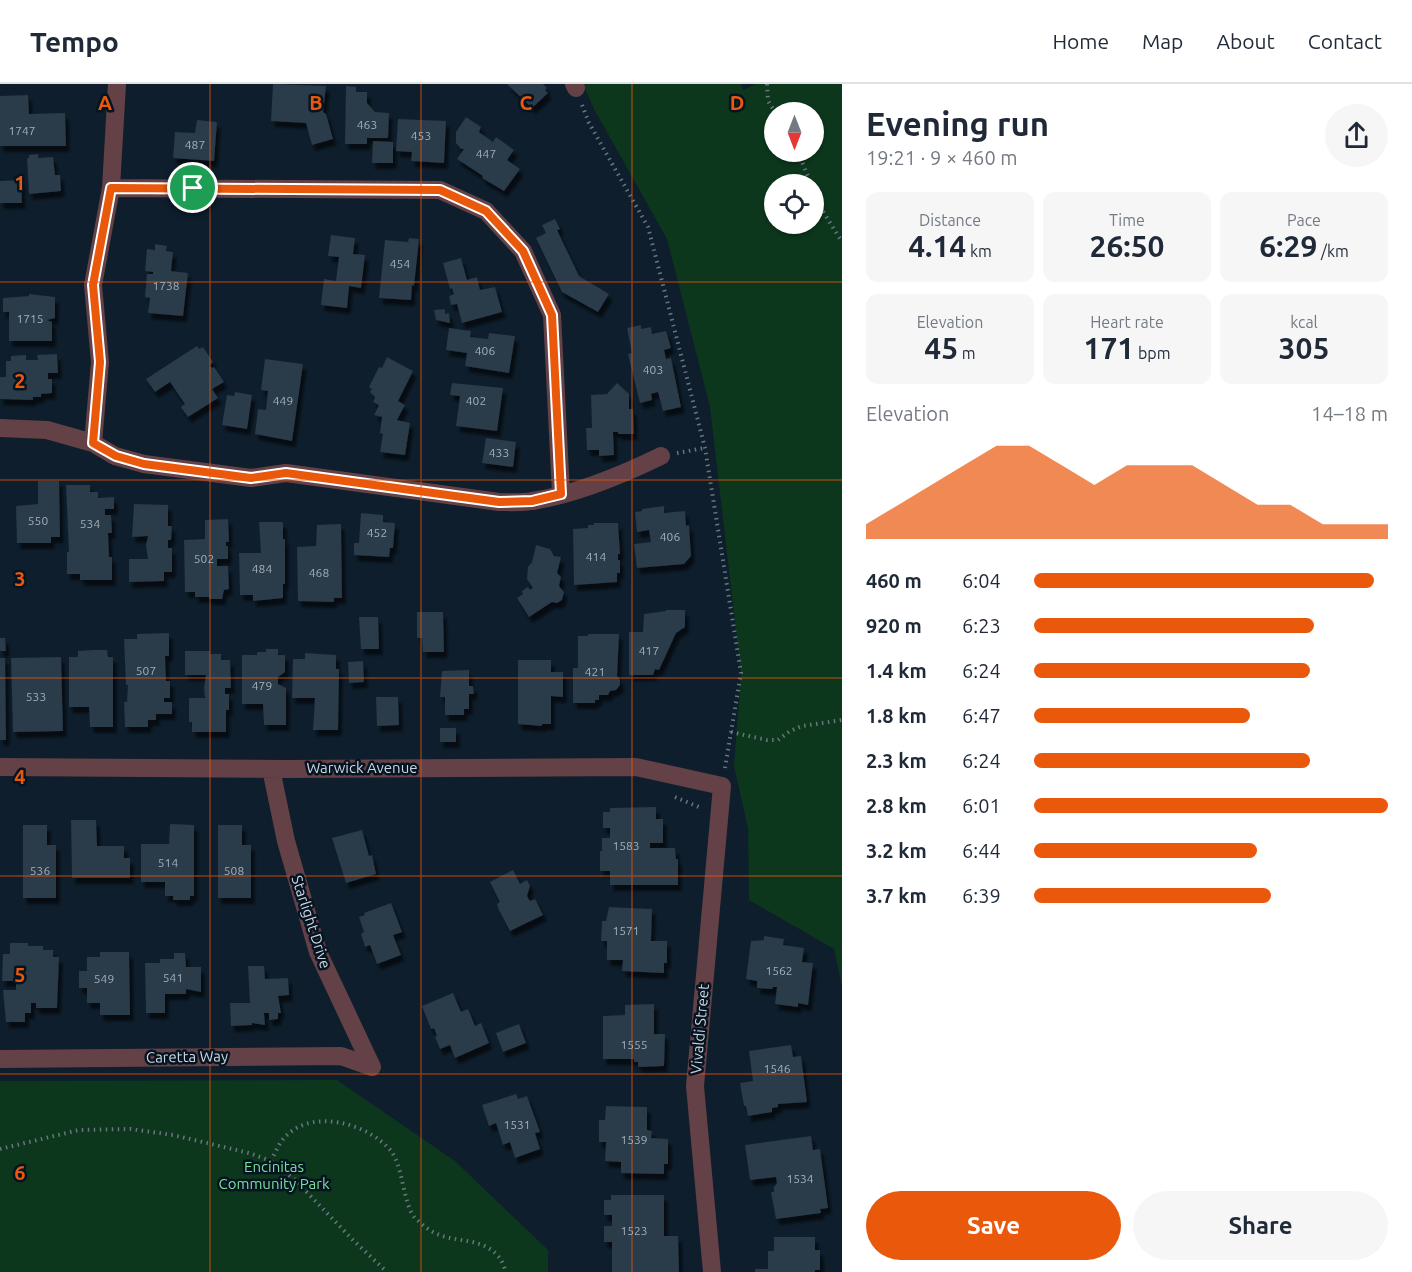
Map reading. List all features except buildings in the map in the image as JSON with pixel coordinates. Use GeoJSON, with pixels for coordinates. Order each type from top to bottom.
{"type":"FeatureCollection","features":[{"type":"Feature","properties":{"kind":"street"},"geometry":{"type":"LineString","coordinates":[[93,443],[100,362],[93,285],[111,188],[117,84]]}},
{"type":"Feature","properties":{"kind":"street"},"geometry":{"type":"LineString","coordinates":[[111,188],[440,190],[486,211],[523,251],[552,315],[561,494]]}},
{"type":"Feature","properties":{"kind":"street"},"geometry":{"type":"LineString","coordinates":[[0,428],[47,430],[93,443],[116,456],[144,464],[251,478],[286,473],[499,502],[532,501],[561,494],[624,474],[661,456]]}},
{"type":"Feature","properties":{"kind":"street","name":"Warwick Avenue"},"geometry":{"type":"LineString","coordinates":[[0,767],[272,769],[636,767],[722,786]]}},
{"type":"Feature","properties":{"kind":"street","name":"Starlight Drive"},"geometry":{"type":"LineString","coordinates":[[272,769],[286,841],[318,952],[372,1067]]}},
{"type":"Feature","properties":{"kind":"street","name":"Vivaldi Street"},"geometry":{"type":"LineString","coordinates":[[712,1272],[695,1086],[722,786]]}},
{"type":"Feature","properties":{"kind":"street","name":"Caretta Way"},"geometry":{"type":"LineString","coordinates":[[0,1059],[341,1056],[372,1067]]}},
{"type":"Feature","properties":{"kind":"path"},"geometry":{"type":"LineString","coordinates":[[767,84],[769,102]]}},
{"type":"Feature","properties":{"kind":"path"},"geometry":{"type":"LineString","coordinates":[[575,86],[589,123],[648,227],[705,448],[741,673],[722,786]]}},
{"type":"Feature","properties":{"kind":"path"},"geometry":{"type":"LineString","coordinates":[[824,213],[842,242]]}},
{"type":"Feature","properties":{"kind":"path"},"geometry":{"type":"LineString","coordinates":[[661,456],[705,448]]}},
{"type":"Feature","properties":{"kind":"path"},"geometry":{"type":"LineString","coordinates":[[731,732],[767,740],[778,740],[802,726],[842,720]]}},
{"type":"Feature","properties":{"kind":"path"},"geometry":{"type":"LineString","coordinates":[[672,796],[701,807],[703,817]]}},
{"type":"Feature","properties":{"kind":"path"},"geometry":{"type":"LineString","coordinates":[[271,1161],[284,1137],[303,1124],[327,1120],[352,1126],[376,1138],[391,1152],[401,1174],[414,1217],[435,1233],[478,1243],[498,1256],[506,1272]]}},
{"type":"Feature","properties":{"kind":"path"},"geometry":{"type":"LineString","coordinates":[[0,1149],[79,1130],[131,1129],[232,1148],[271,1161],[294,1179],[338,1226],[387,1272]]}},
{"type":"Feature","properties":{"kind":"green space"},"geometry":{"type":"Polygon","coordinates":[[[583,84],[741,84],[743,90],[756,84],[842,84],[842,986],[834,949],[749,900],[748,828],[734,766],[741,673],[710,407],[667,239],[594,109],[583,84]]]}},
{"type":"Feature","properties":{"kind":"green space","name":"Encinitas Community Park"},"geometry":{"type":"Polygon","coordinates":[[[337,1080],[455,1161],[548,1250],[548,1272],[0,1272],[0,1081],[337,1080]]]}},
{"type":"Feature","properties":{"kind":"route"},"geometry":{"type":"LineString","coordinates":[[111,188],[193,188],[440,190],[486,211],[523,251],[552,315],[561,494],[532,501],[499,502],[286,473],[251,478],[144,464],[116,456],[93,443],[100,362],[93,285],[111,188]]}}]}
